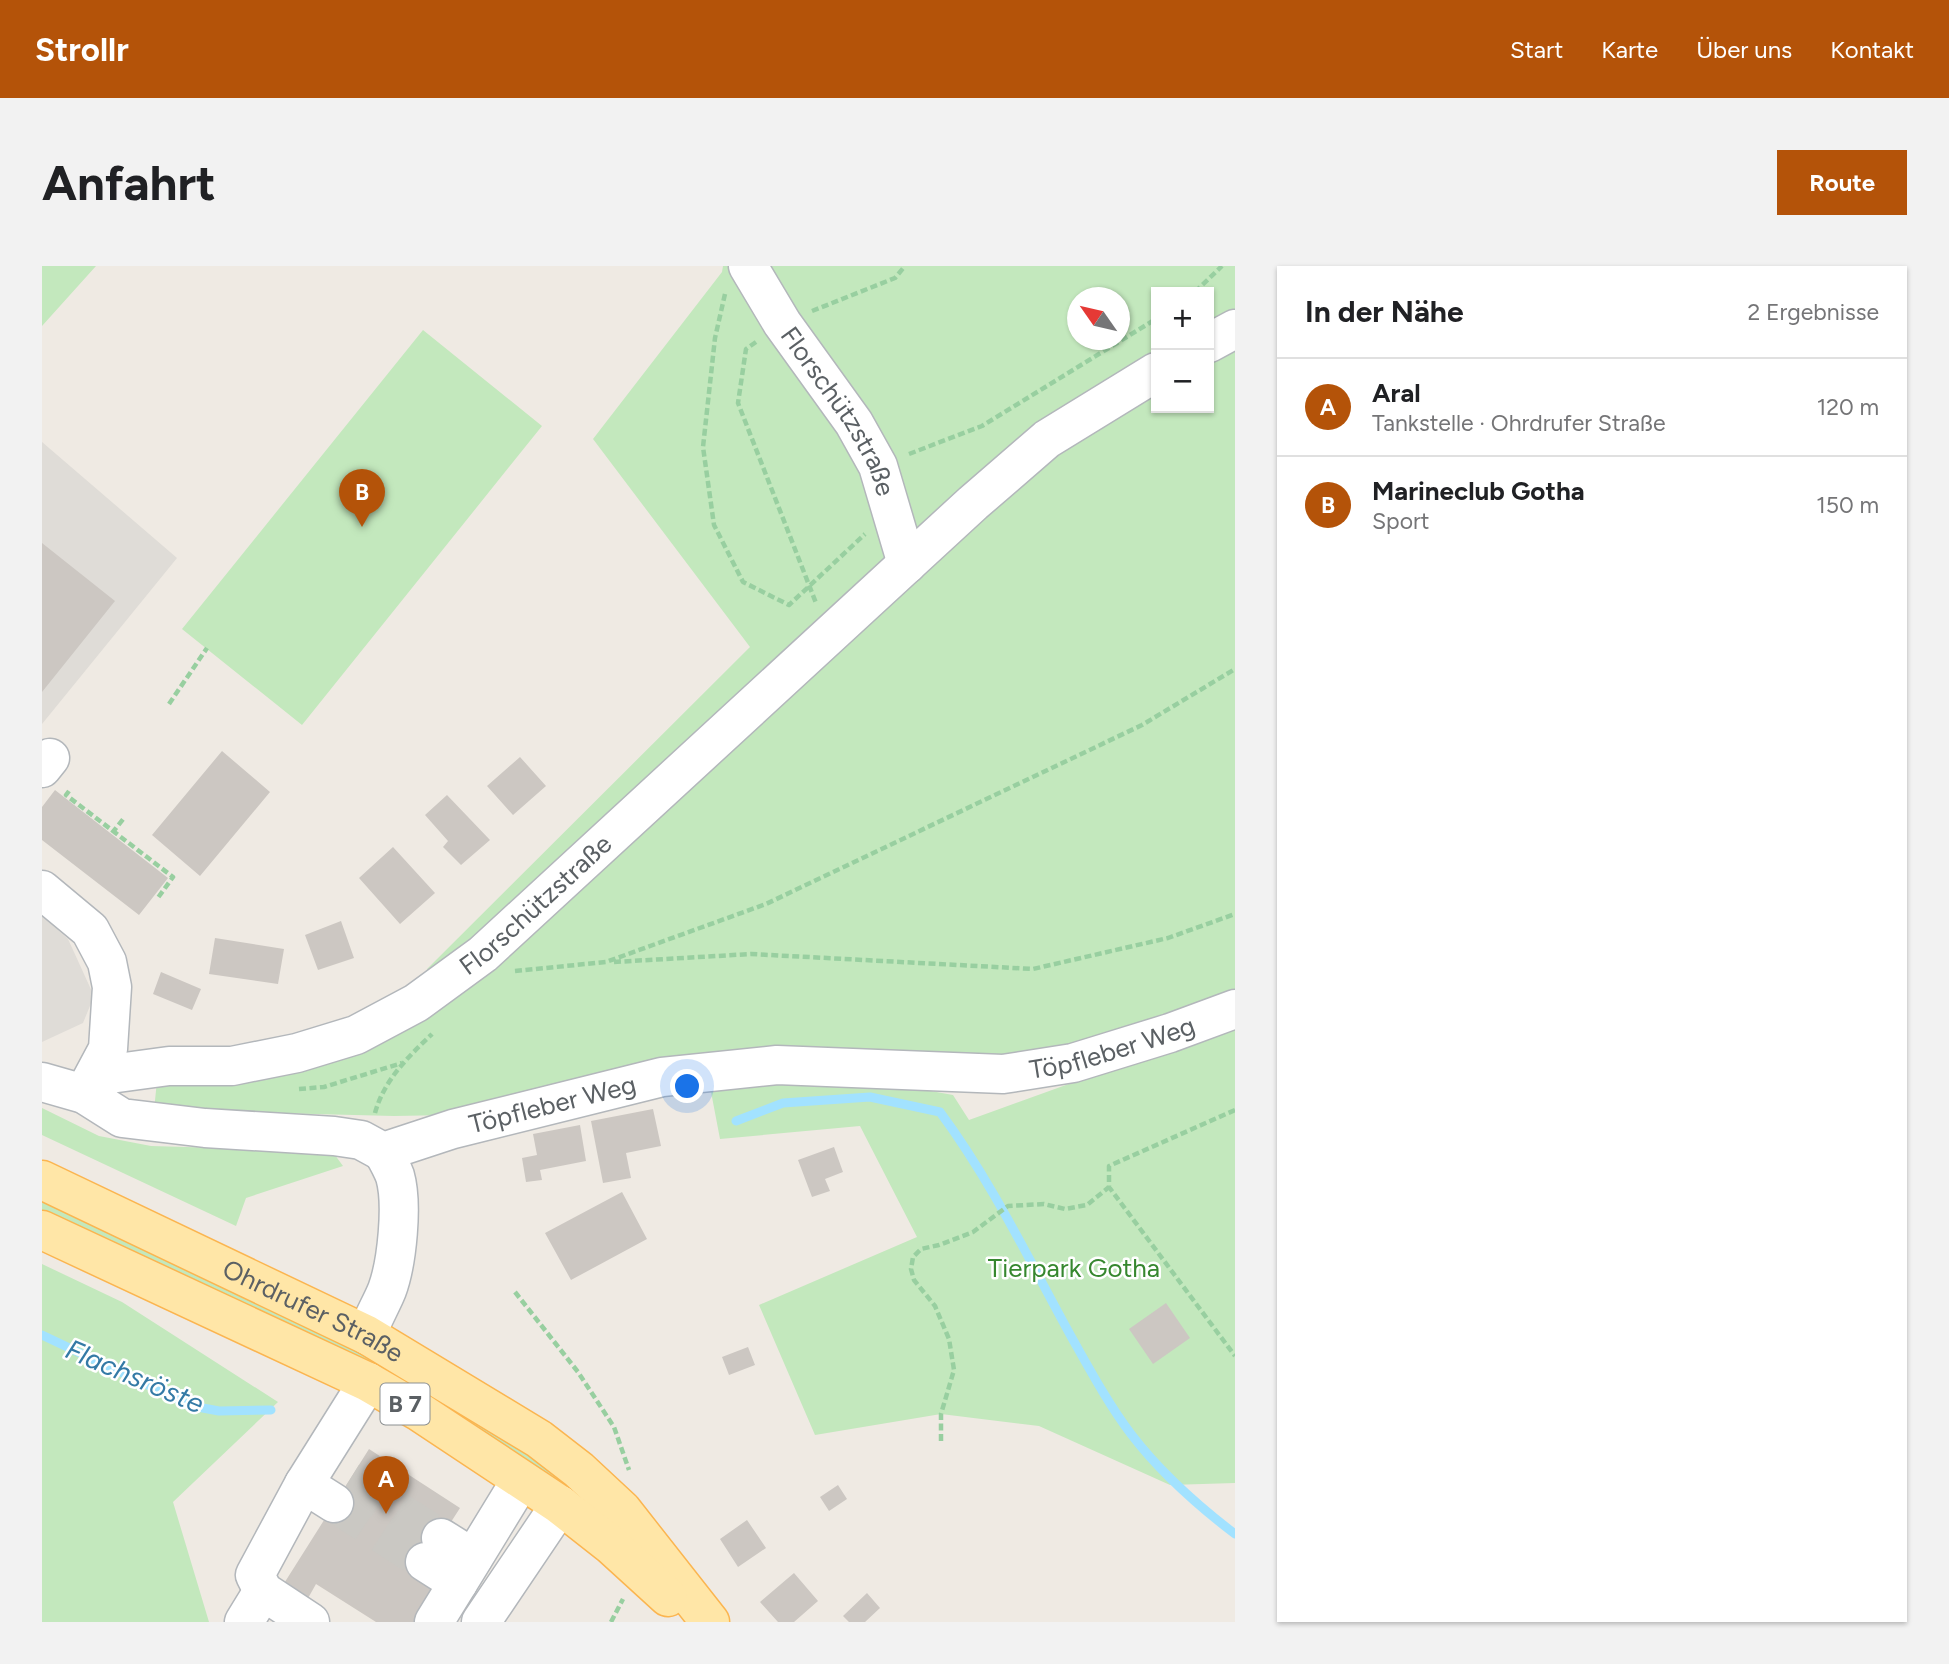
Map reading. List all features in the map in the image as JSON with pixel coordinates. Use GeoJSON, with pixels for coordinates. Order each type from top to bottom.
{"type":"FeatureCollection","features":[{"type":"Feature","properties":{"kind":"main road","name":"Ohrdrufer Straße"},"geometry":{"type":"LineString","coordinates":[[42,1180],[367,1335],[539,1439],[579,1470],[622,1510],[710,1622]]}},
{"type":"Feature","properties":{"kind":"main road","name":"Ohrdrufer Straße"},"geometry":{"type":"LineString","coordinates":[[42,1230],[368,1382],[561,1505],[611,1545],[697,1622]]}},
{"type":"Feature","properties":{"kind":"street","name":"Florschützstraße"},"geometry":{"type":"LineString","coordinates":[[737,278],[782,323],[854,423],[878,466],[907,564]]}},
{"type":"Feature","properties":{"kind":"street"},"geometry":{"type":"LineString","coordinates":[[1214,340],[1235,329]]}},
{"type":"Feature","properties":{"kind":"street","name":"Florschützstraße"},"geometry":{"type":"LineString","coordinates":[[84,1094],[110,1074],[169,1066],[232,1066],[297,1053],[356,1035],[416,1003],[483,954],[973,502],[1047,439],[1151,375]]}},
{"type":"Feature","properties":{"kind":"street"},"geometry":{"type":"LineString","coordinates":[[42,890],[90,930],[107,962],[112,987],[108,1049],[84,1094]]}},
{"type":"Feature","properties":{"kind":"street","name":"Töpfleber Weg"},"geometry":{"type":"LineString","coordinates":[[383,1152],[453,1129],[662,1077],[777,1065],[1003,1074],[1073,1063],[1170,1033],[1235,1009]]}},
{"type":"Feature","properties":{"kind":"street"},"geometry":{"type":"LineString","coordinates":[[42,1083],[84,1094],[122,1118],[205,1128],[334,1136],[361,1140],[383,1152],[395,1176],[398,1201],[397,1236],[387,1289],[367,1335]]}},
{"type":"Feature","properties":{"kind":"street"},"geometry":{"type":"LineString","coordinates":[[310,1622],[253,1606],[256,1575],[326,1482],[368,1382]]}},
{"type":"Feature","properties":{"kind":"street"},"geometry":{"type":"LineString","coordinates":[[434,1622],[522,1479]]}},
{"type":"Feature","properties":{"kind":"street"},"geometry":{"type":"LineString","coordinates":[[481,1622],[561,1505]]}},
{"type":"Feature","properties":{"kind":"street"},"geometry":{"type":"LineString","coordinates":[[611,1545],[634,1550],[652,1548],[657,1587]]}},
{"type":"Feature","properties":{"kind":"street"},"geometry":{"type":"LineString","coordinates":[[433,1550],[465,1570]]}},
{"type":"Feature","properties":{"kind":"path"},"geometry":{"type":"LineString","coordinates":[[829,637],[737,403],[746,349],[782,323],[895,278],[905,266]]}},
{"type":"Feature","properties":{"kind":"path"},"geometry":{"type":"LineString","coordinates":[[1200,287],[1222,266]]}},
{"type":"Feature","properties":{"kind":"path"},"geometry":{"type":"LineString","coordinates":[[737,278],[715,338],[703,447],[714,525],[743,582],[789,605],[891,509]]}},
{"type":"Feature","properties":{"kind":"path"},"geometry":{"type":"LineString","coordinates":[[878,466],[982,426],[1151,322]]}},
{"type":"Feature","properties":{"kind":"path"},"geometry":{"type":"LineString","coordinates":[[169,704],[207,648]]}},
{"type":"Feature","properties":{"kind":"path"},"geometry":{"type":"LineString","coordinates":[[606,962],[778,898],[1142,725],[1235,668]]}},
{"type":"Feature","properties":{"kind":"path"},"geometry":{"type":"LineString","coordinates":[[55,771],[66,795],[173,877],[157,899]]}},
{"type":"Feature","properties":{"kind":"path"},"geometry":{"type":"LineString","coordinates":[[113,833],[124,818]]}},
{"type":"Feature","properties":{"kind":"path"},"geometry":{"type":"LineString","coordinates":[[512,971],[606,962],[751,954],[1033,969],[1168,938],[1235,915]]}},
{"type":"Feature","properties":{"kind":"path"},"geometry":{"type":"LineString","coordinates":[[383,1152],[374,1113],[380,1094],[402,1062]]}},
{"type":"Feature","properties":{"kind":"path"},"geometry":{"type":"LineString","coordinates":[[1235,1110],[1109,1166],[1109,1187],[1235,1356]]}},
{"type":"Feature","properties":{"kind":"path"},"geometry":{"type":"LineString","coordinates":[[941,1441],[940,1414],[954,1370],[949,1339],[935,1306],[914,1280],[912,1257],[921,1248],[939,1245],[972,1231],[1008,1206],[1044,1204],[1065,1209],[1087,1205],[1109,1187]]}},
{"type":"Feature","properties":{"kind":"path"},"geometry":{"type":"LineString","coordinates":[[515,1293],[578,1372],[607,1416],[614,1427],[631,1473]]}},
{"type":"Feature","properties":{"kind":"shaded area"},"geometry":{"type":"Polygon","coordinates":[[[42,442],[177,558],[42,724],[42,442]]]}},
{"type":"Feature","properties":{"kind":"shaded area"},"geometry":{"type":"Polygon","coordinates":[[[42,916],[68,939],[94,996],[83,1023],[42,1042],[42,916]]]}},
{"type":"Feature","properties":{"kind":"green space"},"geometry":{"type":"Polygon","coordinates":[[[42,266],[96,266],[42,326],[42,266]]]}},
{"type":"Feature","properties":{"kind":"green space"},"geometry":{"type":"Polygon","coordinates":[[[723,266],[1235,266],[1235,996],[1110,1042],[951,1064],[449,1115],[154,1110],[157,1081],[445,994],[427,969],[750,647],[593,439],[722,272],[723,266]]]}},
{"type":"Feature","properties":{"kind":"green space"},"geometry":{"type":"Polygon","coordinates":[[[423,330],[542,426],[302,725],[182,629],[423,330]]]}},
{"type":"Feature","properties":{"kind":"green space","name":"Tierpark Gotha"},"geometry":{"type":"Polygon","coordinates":[[[1235,1024],[1235,1483],[1170,1485],[1039,1426],[941,1414],[815,1435],[759,1305],[917,1237],[860,1126],[720,1139],[708,1076],[837,1074],[953,1095],[969,1120],[1235,1024]]]}},
{"type":"Feature","properties":{"kind":"green space"},"geometry":{"type":"Polygon","coordinates":[[[42,1108],[99,1136],[151,1146],[332,1151],[343,1166],[246,1198],[236,1226],[42,1135],[42,1108]]]}},
{"type":"Feature","properties":{"kind":"green space"},"geometry":{"type":"Polygon","coordinates":[[[42,1198],[317,1329],[424,1387],[511,1440],[608,1515],[42,1213],[42,1198]]]}},
{"type":"Feature","properties":{"kind":"green space"},"geometry":{"type":"Polygon","coordinates":[[[42,1264],[122,1302],[278,1402],[173,1502],[209,1622],[42,1622],[42,1264]]]}},
{"type":"Feature","properties":{"kind":"building"},"geometry":{"type":"Polygon","coordinates":[[[42,543],[115,601],[42,692],[42,543]]]}},
{"type":"Feature","properties":{"kind":"building"},"geometry":{"type":"Polygon","coordinates":[[[222,751],[270,792],[200,876],[152,835],[222,751]]]}},
{"type":"Feature","properties":{"kind":"building"},"geometry":{"type":"Polygon","coordinates":[[[520,757],[546,786],[513,815],[487,786],[520,757]]]}},
{"type":"Feature","properties":{"kind":"building"},"geometry":{"type":"Polygon","coordinates":[[[55,790],[168,878],[139,915],[42,840],[42,807],[55,790]]]}},
{"type":"Feature","properties":{"kind":"building"},"geometry":{"type":"Polygon","coordinates":[[[447,795],[490,840],[461,865],[443,847],[448,841],[425,815],[447,795]]]}},
{"type":"Feature","properties":{"kind":"building"},"geometry":{"type":"Polygon","coordinates":[[[393,847],[435,893],[400,924],[359,878],[393,847]]]}},
{"type":"Feature","properties":{"kind":"building"},"geometry":{"type":"Polygon","coordinates":[[[341,921],[354,958],[318,970],[305,935],[341,921]]]}},
{"type":"Feature","properties":{"kind":"building"},"geometry":{"type":"Polygon","coordinates":[[[215,938],[284,949],[278,984],[209,974],[215,938]]]}},
{"type":"Feature","properties":{"kind":"building"},"geometry":{"type":"Polygon","coordinates":[[[161,972],[201,989],[192,1010],[153,994],[161,972]]]}},
{"type":"Feature","properties":{"kind":"building"},"geometry":{"type":"Polygon","coordinates":[[[653,1109],[661,1146],[626,1153],[631,1178],[603,1183],[591,1121],[653,1109]]]}},
{"type":"Feature","properties":{"kind":"building"},"geometry":{"type":"Polygon","coordinates":[[[580,1125],[586,1161],[540,1170],[542,1180],[526,1182],[522,1158],[537,1155],[533,1134],[580,1125]]]}},
{"type":"Feature","properties":{"kind":"building"},"geometry":{"type":"Polygon","coordinates":[[[834,1147],[843,1172],[825,1179],[830,1191],[812,1197],[798,1160],[834,1147]]]}},
{"type":"Feature","properties":{"kind":"building"},"geometry":{"type":"Polygon","coordinates":[[[622,1192],[647,1239],[571,1280],[545,1233],[622,1192]]]}},
{"type":"Feature","properties":{"kind":"building"},"geometry":{"type":"Polygon","coordinates":[[[1166,1303],[1190,1338],[1153,1364],[1129,1329],[1166,1303]]]}},
{"type":"Feature","properties":{"kind":"building"},"geometry":{"type":"Polygon","coordinates":[[[748,1347],[755,1365],[729,1375],[722,1357],[748,1347]]]}},
{"type":"Feature","properties":{"kind":"building"},"geometry":{"type":"Polygon","coordinates":[[[369,1449],[460,1508],[424,1564],[451,1582],[426,1622],[376,1622],[316,1584],[307,1600],[283,1585],[369,1449]]]}},
{"type":"Feature","properties":{"kind":"building"},"geometry":{"type":"Polygon","coordinates":[[[838,1485],[847,1499],[829,1511],[820,1497],[838,1485]]]}},
{"type":"Feature","properties":{"kind":"building"},"geometry":{"type":"Polygon","coordinates":[[[747,1520],[766,1548],[738,1567],[720,1539],[747,1520]]]}},
{"type":"Feature","properties":{"kind":"building"},"geometry":{"type":"Polygon","coordinates":[[[794,1573],[818,1601],[794,1622],[778,1622],[760,1602],[794,1573]]]}},
{"type":"Feature","properties":{"kind":"building"},"geometry":{"type":"Polygon","coordinates":[[[867,1593],[880,1608],[865,1622],[849,1622],[843,1616],[867,1593]]]}},
{"type":"Feature","properties":{"kind":"waterway"},"geometry":{"type":"LineString","coordinates":[[736,1121],[783,1103],[870,1097],[940,1112],[994,1194],[1086,1362],[1123,1423],[1167,1475],[1235,1534]]}},
{"type":"Feature","properties":{"kind":"waterway","name":"Flachsröste"},"geometry":{"type":"LineString","coordinates":[[42,1335],[192,1406],[219,1411],[271,1410]]}},
{"type":"Feature","properties":{"kind":"tunnel"},"geometry":{"type":"LineString","coordinates":[[349,1481],[441,1538]]}},
{"type":"Feature","properties":{"kind":"tunnel"},"geometry":{"type":"LineString","coordinates":[[334,1503],[425,1562]]}},
{"type":"Feature","properties":{"kind":"place","name":"Marineclub Gotha"},"geometry":{"type":"Point","coordinates":[362,527]}},
{"type":"Feature","properties":{"kind":"place","name":"Aral"},"geometry":{"type":"Point","coordinates":[386,1514]}}]}
